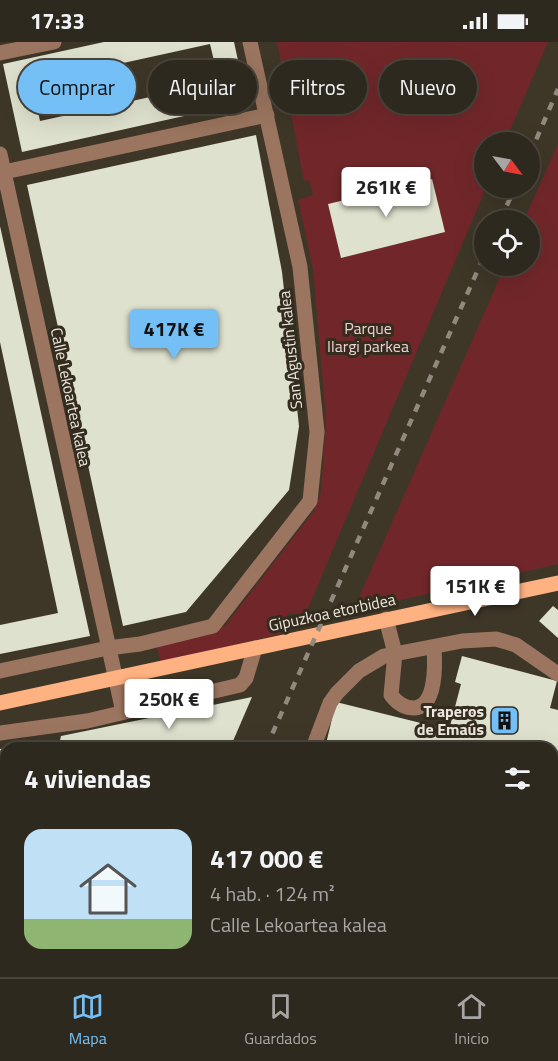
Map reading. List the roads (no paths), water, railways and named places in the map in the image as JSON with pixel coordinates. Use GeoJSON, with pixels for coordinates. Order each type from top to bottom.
{"type":"FeatureCollection","features":[{"type":"Feature","properties":{"kind":"main road","name":"Gipuzkoa etorbidea"},"geometry":{"type":"LineString","coordinates":[[0,703],[558,583]]}},
{"type":"Feature","properties":{"kind":"street"},"geometry":{"type":"LineString","coordinates":[[0,53],[54,42]]}},
{"type":"Feature","properties":{"kind":"street","name":"San Agustin kalea"},"geometry":{"type":"LineString","coordinates":[[108,648],[140,644],[213,626],[310,501],[317,432],[300,267],[250,42]]}},
{"type":"Feature","properties":{"kind":"street"},"geometry":{"type":"LineString","coordinates":[[2,173],[267,115]]}},
{"type":"Feature","properties":{"kind":"street","name":"Calle Lekoartea kalea"},"geometry":{"type":"LineString","coordinates":[[0,154],[2,173],[108,648]]}},
{"type":"Feature","properties":{"kind":"street"},"geometry":{"type":"LineString","coordinates":[[386,619],[395,653],[391,695],[407,708],[420,708],[428,702],[435,661],[434,647]]}},
{"type":"Feature","properties":{"kind":"street"},"geometry":{"type":"LineString","coordinates":[[316,742],[330,703],[337,693],[359,671],[384,656],[462,641],[496,639],[516,645],[558,674]]}},
{"type":"Feature","properties":{"kind":"street"},"geometry":{"type":"LineString","coordinates":[[0,671],[108,648],[123,712]]}},
{"type":"Feature","properties":{"kind":"street","name":"Gipuzkoa etorbidea"},"geometry":{"type":"LineString","coordinates":[[0,734],[87,721],[240,685],[246,678],[255,648]]}},
{"type":"Feature","properties":{"kind":"railway"},"geometry":{"type":"LineString","coordinates":[[539,132],[558,89]]}},
{"type":"Feature","properties":{"kind":"railway"},"geometry":{"type":"LineString","coordinates":[[505,210],[510,198]]}},
{"type":"Feature","properties":{"kind":"railway"},"geometry":{"type":"LineString","coordinates":[[269,742],[475,276]]}},
{"type":"Feature","properties":{"kind":"place","name":"Traperos de Emaús"},"geometry":{"type":"Point","coordinates":[505,720]}},
{"type":"Feature","properties":{"kind":"park label","name":"Parque Ilargi parkea"},"geometry":{"type":"Point","coordinates":[368,337]}}]}
